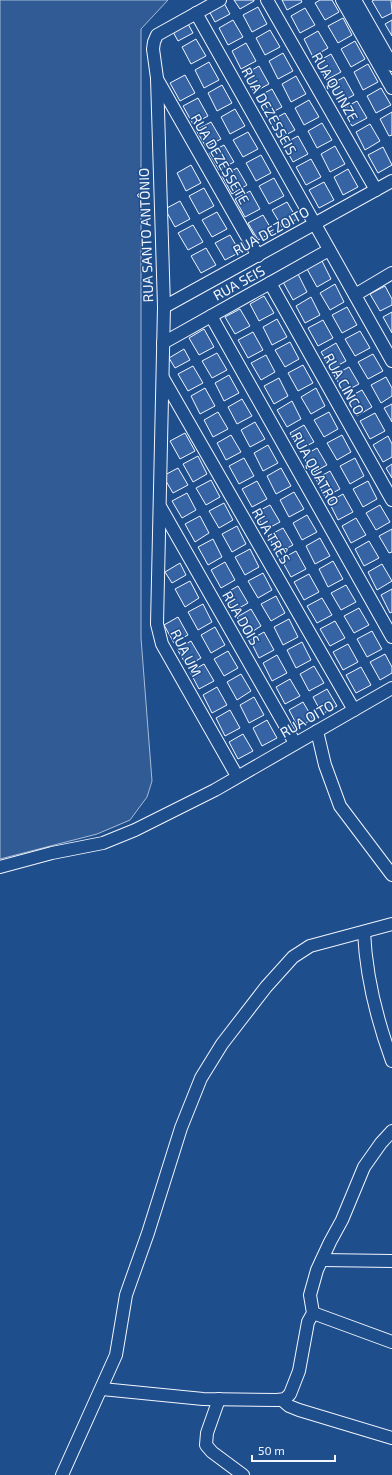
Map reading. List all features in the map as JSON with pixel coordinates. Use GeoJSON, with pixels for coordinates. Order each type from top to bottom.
{"type":"FeatureCollection","features":[{"type":"Feature","properties":{"kind":"street","name":"RUA SANTO ANTÔNIO"},"geometry":{"type":"LineString","coordinates":[[160,507],[164,307],[157,78],[153,49],[154,39],[160,32],[220,0]]}},
{"type":"Feature","properties":{"kind":"street","name":"RUA QUINZE"},"geometry":{"type":"LineString","coordinates":[[267,0],[376,190]]}},
{"type":"Feature","properties":{"kind":"street"},"geometry":{"type":"LineString","coordinates":[[342,0],[392,88]]}},
{"type":"Feature","properties":{"kind":"street"},"geometry":{"type":"LineString","coordinates":[[355,0],[392,65]]}},
{"type":"Feature","properties":{"kind":"street","name":"RUA DEZESSEIS"},"geometry":{"type":"LineString","coordinates":[[196,13],[315,224]]}},
{"type":"Feature","properties":{"kind":"street","name":"RUA DEZESSETE"},"geometry":{"type":"LineString","coordinates":[[157,78],[258,256]]}},
{"type":"Feature","properties":{"kind":"street","name":"RUA DEZOITO"},"geometry":{"type":"LineString","coordinates":[[164,307],[392,181]]}},
{"type":"Feature","properties":{"kind":"street"},"geometry":{"type":"LineString","coordinates":[[315,224],[392,361]]}},
{"type":"Feature","properties":{"kind":"street","name":"RUA SEIS"},"geometry":{"type":"LineString","coordinates":[[163,343],[329,250]]}},
{"type":"Feature","properties":{"kind":"street"},"geometry":{"type":"LineString","coordinates":[[355,295],[392,273]]}},
{"type":"Feature","properties":{"kind":"street","name":"RUA CINCO"},"geometry":{"type":"LineString","coordinates":[[270,283],[392,500]]}},
{"type":"Feature","properties":{"kind":"street","name":"RUA QUATRO"},"geometry":{"type":"LineString","coordinates":[[211,316],[392,637]]}},
{"type":"Feature","properties":{"kind":"street","name":"RUA TRÊS"},"geometry":{"type":"LineString","coordinates":[[162,378],[354,710]]}},
{"type":"Feature","properties":{"kind":"street","name":"RUA DOIS"},"geometry":{"type":"LineString","coordinates":[[160,507],[295,743]]}},
{"type":"Feature","properties":{"kind":"street","name":"RUA UM"},"geometry":{"type":"LineString","coordinates":[[160,507],[157,624],[159,639],[237,776]]}},
{"type":"Feature","properties":{"kind":"street","name":"RUA OITO"},"geometry":{"type":"LineString","coordinates":[[0,867],[52,853],[103,843],[121,837],[192,802],[392,688]]}},
{"type":"Feature","properties":{"kind":"street"},"geometry":{"type":"LineString","coordinates":[[317,731],[327,770],[340,806],[392,875]]}},
{"type":"Feature","properties":{"kind":"street"},"geometry":{"type":"LineString","coordinates":[[62,1475],[116,1355],[126,1295],[148,1233],[181,1128],[201,1078],[241,1017],[293,957],[310,946],[392,924]]}},
{"type":"Feature","properties":{"kind":"street"},"geometry":{"type":"LineString","coordinates":[[364,932],[374,1001],[379,1024],[392,1061]]}},
{"type":"Feature","properties":{"kind":"street"},"geometry":{"type":"LineString","coordinates":[[102,1389],[157,1395],[218,1399],[282,1400],[290,1394],[300,1371],[308,1322],[313,1313],[310,1295],[312,1283],[330,1242],[342,1220],[361,1173],[381,1143],[392,1131]]}},
{"type":"Feature","properties":{"kind":"street"},"geometry":{"type":"LineString","coordinates":[[322,1260],[368,1262],[392,1261]]}},
{"type":"Feature","properties":{"kind":"street"},"geometry":{"type":"LineString","coordinates":[[313,1313],[392,1342]]}},
{"type":"Feature","properties":{"kind":"street"},"geometry":{"type":"LineString","coordinates":[[218,1399],[206,1440],[206,1445],[212,1452],[243,1475]]}},
{"type":"Feature","properties":{"kind":"street"},"geometry":{"type":"LineString","coordinates":[[282,1400],[289,1406],[311,1414],[392,1438]]}},
{"type":"Feature","properties":{"kind":"shaded area"},"geometry":{"type":"Polygon","coordinates":[[[0,0],[168,0],[141,29],[141,638],[152,781],[147,797],[130,820],[97,834],[0,859],[0,0]]]}},
{"type":"Feature","properties":{"kind":"building"},"geometry":{"type":"Polygon","coordinates":[[[234,0],[254,0],[254,1],[240,9],[234,0]]]}},
{"type":"Feature","properties":{"kind":"building"},"geometry":{"type":"Polygon","coordinates":[[[282,0],[301,0],[302,2],[287,10],[282,0]]]}},
{"type":"Feature","properties":{"kind":"building"},"geometry":{"type":"Polygon","coordinates":[[[320,0],[332,0],[339,12],[325,20],[315,3],[320,0]]]}},
{"type":"Feature","properties":{"kind":"building"},"geometry":{"type":"Polygon","coordinates":[[[391,0],[392,13],[382,18],[372,1],[391,0]]]}},
{"type":"Feature","properties":{"kind":"building"},"geometry":{"type":"Polygon","coordinates":[[[224,3],[230,14],[215,22],[209,11],[224,3]]]}},
{"type":"Feature","properties":{"kind":"building"},"geometry":{"type":"Polygon","coordinates":[[[258,7],[267,24],[252,32],[243,15],[258,7]]]}},
{"type":"Feature","properties":{"kind":"building"},"geometry":{"type":"Polygon","coordinates":[[[305,8],[315,25],[300,33],[291,16],[305,8]]]}},
{"type":"Feature","properties":{"kind":"building"},"geometry":{"type":"Polygon","coordinates":[[[343,18],[352,35],[338,43],[328,26],[343,18]]]}},
{"type":"Feature","properties":{"kind":"building"},"geometry":{"type":"Polygon","coordinates":[[[233,20],[243,37],[228,45],[219,28],[233,20]]]}},
{"type":"Feature","properties":{"kind":"building"},"geometry":{"type":"Polygon","coordinates":[[[392,20],[392,36],[385,24],[392,20]]]}},
{"type":"Feature","properties":{"kind":"building"},"geometry":{"type":"Polygon","coordinates":[[[187,22],[193,33],[178,41],[172,30],[187,22]]]}},
{"type":"Feature","properties":{"kind":"building"},"geometry":{"type":"Polygon","coordinates":[[[270,30],[280,47],[265,55],[256,38],[270,30]]]}},
{"type":"Feature","properties":{"kind":"building"},"geometry":{"type":"Polygon","coordinates":[[[318,31],[328,48],[313,57],[304,39],[318,31]]]}},
{"type":"Feature","properties":{"kind":"building"},"geometry":{"type":"Polygon","coordinates":[[[196,39],[206,56],[191,64],[182,47],[196,39]]]}},
{"type":"Feature","properties":{"kind":"building"},"geometry":{"type":"Polygon","coordinates":[[[355,41],[365,59],[351,67],[341,49],[355,41]]]}},
{"type":"Feature","properties":{"kind":"building"},"geometry":{"type":"Polygon","coordinates":[[[246,43],[256,61],[241,69],[232,51],[246,43]]]}},
{"type":"Feature","properties":{"kind":"building"},"geometry":{"type":"Polygon","coordinates":[[[283,53],[293,71],[278,79],[269,61],[283,53]]]}},
{"type":"Feature","properties":{"kind":"building"},"geometry":{"type":"Polygon","coordinates":[[[331,54],[341,72],[326,80],[317,62],[331,54]]]}},
{"type":"Feature","properties":{"kind":"building"},"geometry":{"type":"Polygon","coordinates":[[[209,62],[219,80],[204,88],[195,70],[209,62]]]}},
{"type":"Feature","properties":{"kind":"building"},"geometry":{"type":"Polygon","coordinates":[[[368,64],[378,82],[363,90],[354,72],[368,64]]]}},
{"type":"Feature","properties":{"kind":"building"},"geometry":{"type":"Polygon","coordinates":[[[259,66],[269,84],[254,92],[245,74],[259,66]]]}},
{"type":"Feature","properties":{"kind":"building"},"geometry":{"type":"Polygon","coordinates":[[[185,75],[195,93],[180,101],[170,83],[185,75]]]}},
{"type":"Feature","properties":{"kind":"building"},"geometry":{"type":"Polygon","coordinates":[[[296,76],[306,94],[291,102],[282,84],[296,76]]]}},
{"type":"Feature","properties":{"kind":"building"},"geometry":{"type":"Polygon","coordinates":[[[344,77],[354,95],[339,103],[330,85],[344,77]]]}},
{"type":"Feature","properties":{"kind":"building"},"geometry":{"type":"Polygon","coordinates":[[[222,85],[232,103],[217,111],[208,93],[222,85]]]}},
{"type":"Feature","properties":{"kind":"building"},"geometry":{"type":"Polygon","coordinates":[[[381,88],[391,105],[376,113],[367,96],[381,88]]]}},
{"type":"Feature","properties":{"kind":"building"},"geometry":{"type":"Polygon","coordinates":[[[272,89],[282,107],[267,115],[257,97],[272,89]]]}},
{"type":"Feature","properties":{"kind":"building"},"geometry":{"type":"Polygon","coordinates":[[[198,98],[208,116],[193,124],[183,106],[198,98]]]}},
{"type":"Feature","properties":{"kind":"building"},"geometry":{"type":"Polygon","coordinates":[[[309,100],[319,117],[304,125],[295,108],[309,100]]]}},
{"type":"Feature","properties":{"kind":"building"},"geometry":{"type":"Polygon","coordinates":[[[357,101],[367,118],[352,126],[342,109],[357,101]]]}},
{"type":"Feature","properties":{"kind":"building"},"geometry":{"type":"Polygon","coordinates":[[[235,109],[245,126],[230,134],[221,117],[235,109]]]}},
{"type":"Feature","properties":{"kind":"building"},"geometry":{"type":"Polygon","coordinates":[[[392,112],[392,135],[389,136],[380,119],[392,112]]]}},
{"type":"Feature","properties":{"kind":"building"},"geometry":{"type":"Polygon","coordinates":[[[285,113],[295,130],[280,138],[270,121],[285,113]]]}},
{"type":"Feature","properties":{"kind":"building"},"geometry":{"type":"Polygon","coordinates":[[[211,122],[221,139],[206,147],[196,130],[211,122]]]}},
{"type":"Feature","properties":{"kind":"building"},"geometry":{"type":"Polygon","coordinates":[[[322,123],[332,140],[317,148],[308,131],[322,123]]]}},
{"type":"Feature","properties":{"kind":"building"},"geometry":{"type":"Polygon","coordinates":[[[370,124],[380,141],[365,150],[356,132],[370,124]]]}},
{"type":"Feature","properties":{"kind":"building"},"geometry":{"type":"Polygon","coordinates":[[[248,132],[258,149],[243,157],[233,140],[248,132]]]}},
{"type":"Feature","properties":{"kind":"building"},"geometry":{"type":"Polygon","coordinates":[[[298,136],[308,154],[293,162],[283,144],[298,136]]]}},
{"type":"Feature","properties":{"kind":"building"},"geometry":{"type":"Polygon","coordinates":[[[224,145],[234,162],[219,170],[209,153],[224,145]]]}},
{"type":"Feature","properties":{"kind":"building"},"geometry":{"type":"Polygon","coordinates":[[[335,146],[345,164],[330,172],[321,154],[335,146]]]}},
{"type":"Feature","properties":{"kind":"building"},"geometry":{"type":"Polygon","coordinates":[[[383,147],[392,165],[378,173],[368,155],[383,147]]]}},
{"type":"Feature","properties":{"kind":"building"},"geometry":{"type":"Polygon","coordinates":[[[261,155],[271,173],[256,181],[246,163],[261,155]]]}},
{"type":"Feature","properties":{"kind":"building"},"geometry":{"type":"Polygon","coordinates":[[[311,159],[321,177],[306,185],[296,167],[311,159]]]}},
{"type":"Feature","properties":{"kind":"building"},"geometry":{"type":"Polygon","coordinates":[[[191,165],[201,183],[186,191],[177,173],[191,165]]]}},
{"type":"Feature","properties":{"kind":"building"},"geometry":{"type":"Polygon","coordinates":[[[237,168],[247,185],[232,194],[222,176],[237,168]]]}},
{"type":"Feature","properties":{"kind":"building"},"geometry":{"type":"Polygon","coordinates":[[[348,169],[358,187],[343,195],[334,177],[348,169]]]}},
{"type":"Feature","properties":{"kind":"building"},"geometry":{"type":"Polygon","coordinates":[[[274,178],[284,196],[269,204],[259,186],[274,178]]]}},
{"type":"Feature","properties":{"kind":"building"},"geometry":{"type":"Polygon","coordinates":[[[324,182],[334,200],[319,208],[309,190],[324,182]]]}},
{"type":"Feature","properties":{"kind":"building"},"geometry":{"type":"Polygon","coordinates":[[[204,188],[214,206],[199,214],[189,196],[204,188]]]}},
{"type":"Feature","properties":{"kind":"building"},"geometry":{"type":"Polygon","coordinates":[[[250,191],[260,209],[245,217],[235,199],[250,191]]]}},
{"type":"Feature","properties":{"kind":"building"},"geometry":{"type":"Polygon","coordinates":[[[180,201],[190,219],[175,227],[165,209],[180,201]]]}},
{"type":"Feature","properties":{"kind":"building"},"geometry":{"type":"Polygon","coordinates":[[[287,202],[297,219],[282,227],[272,210],[287,202]]]}},
{"type":"Feature","properties":{"kind":"building"},"geometry":{"type":"Polygon","coordinates":[[[217,212],[227,229],[212,237],[202,220],[217,212]]]}},
{"type":"Feature","properties":{"kind":"building"},"geometry":{"type":"Polygon","coordinates":[[[263,215],[273,232],[258,240],[248,223],[263,215]]]}},
{"type":"Feature","properties":{"kind":"building"},"geometry":{"type":"Polygon","coordinates":[[[193,225],[203,242],[188,250],[178,233],[193,225]]]}},
{"type":"Feature","properties":{"kind":"building"},"geometry":{"type":"Polygon","coordinates":[[[230,235],[240,252],[225,260],[215,243],[230,235]]]}},
{"type":"Feature","properties":{"kind":"building"},"geometry":{"type":"Polygon","coordinates":[[[206,248],[216,265],[201,273],[191,256],[206,248]]]}},
{"type":"Feature","properties":{"kind":"building"},"geometry":{"type":"Polygon","coordinates":[[[322,261],[331,279],[317,287],[307,269],[322,261]]]}},
{"type":"Feature","properties":{"kind":"building"},"geometry":{"type":"Polygon","coordinates":[[[298,274],[307,292],[293,300],[283,282],[298,274]]]}},
{"type":"Feature","properties":{"kind":"building"},"geometry":{"type":"Polygon","coordinates":[[[335,284],[344,302],[330,310],[320,293],[335,284]]]}},
{"type":"Feature","properties":{"kind":"building"},"geometry":{"type":"Polygon","coordinates":[[[385,286],[392,299],[392,305],[380,311],[370,294],[385,286]]]}},
{"type":"Feature","properties":{"kind":"building"},"geometry":{"type":"Polygon","coordinates":[[[264,296],[274,313],[259,321],[250,304],[264,296]]]}},
{"type":"Feature","properties":{"kind":"building"},"geometry":{"type":"Polygon","coordinates":[[[311,297],[320,315],[305,323],[296,306],[311,297]]]}},
{"type":"Feature","properties":{"kind":"building"},"geometry":{"type":"Polygon","coordinates":[[[347,307],[357,325],[342,333],[332,315],[347,307]]]}},
{"type":"Feature","properties":{"kind":"building"},"geometry":{"type":"Polygon","coordinates":[[[240,309],[250,326],[235,334],[225,317],[240,309]]]}},
{"type":"Feature","properties":{"kind":"building"},"geometry":{"type":"Polygon","coordinates":[[[392,312],[392,333],[383,317],[392,312]]]}},
{"type":"Feature","properties":{"kind":"building"},"geometry":{"type":"Polygon","coordinates":[[[277,319],[287,337],[272,345],[263,327],[277,319]]]}},
{"type":"Feature","properties":{"kind":"building"},"geometry":{"type":"Polygon","coordinates":[[[323,320],[333,338],[318,346],[308,328],[323,320]]]}},
{"type":"Feature","properties":{"kind":"building"},"geometry":{"type":"Polygon","coordinates":[[[204,329],[214,347],[199,355],[189,338],[204,329]]]}},
{"type":"Feature","properties":{"kind":"building"},"geometry":{"type":"Polygon","coordinates":[[[360,331],[370,348],[355,356],[345,339],[360,331]]]}},
{"type":"Feature","properties":{"kind":"building"},"geometry":{"type":"Polygon","coordinates":[[[253,332],[263,350],[248,358],[238,340],[253,332]]]}},
{"type":"Feature","properties":{"kind":"building"},"geometry":{"type":"Polygon","coordinates":[[[290,342],[299,359],[285,367],[275,350],[290,342]]]}},
{"type":"Feature","properties":{"kind":"building"},"geometry":{"type":"Polygon","coordinates":[[[336,343],[346,361],[331,369],[321,352],[336,343]]]}},
{"type":"Feature","properties":{"kind":"building"},"geometry":{"type":"Polygon","coordinates":[[[184,349],[190,360],[175,368],[169,358],[184,349]]]}},
{"type":"Feature","properties":{"kind":"building"},"geometry":{"type":"Polygon","coordinates":[[[217,353],[227,370],[212,378],[202,361],[217,353]]]}},
{"type":"Feature","properties":{"kind":"building"},"geometry":{"type":"Polygon","coordinates":[[[373,354],[383,371],[368,379],[358,362],[373,354]]]}},
{"type":"Feature","properties":{"kind":"building"},"geometry":{"type":"Polygon","coordinates":[[[266,355],[275,372],[261,380],[251,363],[266,355]]]}},
{"type":"Feature","properties":{"kind":"building"},"geometry":{"type":"Polygon","coordinates":[[[303,365],[313,383],[298,391],[288,373],[303,365]]]}},
{"type":"Feature","properties":{"kind":"building"},"geometry":{"type":"Polygon","coordinates":[[[193,366],[203,383],[188,391],[178,374],[193,366]]]}},
{"type":"Feature","properties":{"kind":"building"},"geometry":{"type":"Polygon","coordinates":[[[349,367],[359,384],[344,392],[334,375],[349,367]]]}},
{"type":"Feature","properties":{"kind":"building"},"geometry":{"type":"Polygon","coordinates":[[[229,375],[239,393],[224,401],[215,383],[229,375]]]}},
{"type":"Feature","properties":{"kind":"building"},"geometry":{"type":"Polygon","coordinates":[[[386,377],[392,388],[392,396],[381,403],[371,385],[386,377]]]}},
{"type":"Feature","properties":{"kind":"building"},"geometry":{"type":"Polygon","coordinates":[[[279,378],[288,396],[274,404],[264,386],[279,378]]]}},
{"type":"Feature","properties":{"kind":"building"},"geometry":{"type":"Polygon","coordinates":[[[205,388],[215,406],[200,414],[191,396],[205,388]]]}},
{"type":"Feature","properties":{"kind":"building"},"geometry":{"type":"Polygon","coordinates":[[[316,388],[325,406],[311,414],[301,397],[316,388]]]}},
{"type":"Feature","properties":{"kind":"building"},"geometry":{"type":"Polygon","coordinates":[[[362,390],[372,407],[357,416],[347,398],[362,390]]]}},
{"type":"Feature","properties":{"kind":"building"},"geometry":{"type":"Polygon","coordinates":[[[242,399],[252,416],[237,424],[228,407],[242,399]]]}},
{"type":"Feature","properties":{"kind":"building"},"geometry":{"type":"Polygon","coordinates":[[[292,401],[301,419],[287,427],[277,410],[292,401]]]}},
{"type":"Feature","properties":{"kind":"building"},"geometry":{"type":"Polygon","coordinates":[[[392,404],[392,422],[384,408],[392,404]]]}},
{"type":"Feature","properties":{"kind":"building"},"geometry":{"type":"Polygon","coordinates":[[[218,412],[228,429],[213,437],[204,420],[218,412]]]}},
{"type":"Feature","properties":{"kind":"building"},"geometry":{"type":"Polygon","coordinates":[[[329,412],[338,429],[324,437],[314,420],[329,412]]]}},
{"type":"Feature","properties":{"kind":"building"},"geometry":{"type":"Polygon","coordinates":[[[375,413],[385,431],[370,439],[360,421],[375,413]]]}},
{"type":"Feature","properties":{"kind":"building"},"geometry":{"type":"Polygon","coordinates":[[[255,422],[265,439],[250,447],[241,430],[255,422]]]}},
{"type":"Feature","properties":{"kind":"building"},"geometry":{"type":"Polygon","coordinates":[[[304,425],[314,442],[299,450],[290,433],[304,425]]]}},
{"type":"Feature","properties":{"kind":"building"},"geometry":{"type":"Polygon","coordinates":[[[185,433],[195,451],[180,459],[170,441],[185,433]]]}},
{"type":"Feature","properties":{"kind":"building"},"geometry":{"type":"Polygon","coordinates":[[[231,435],[241,452],[226,460],[217,443],[231,435]]]}},
{"type":"Feature","properties":{"kind":"building"},"geometry":{"type":"Polygon","coordinates":[[[342,435],[351,452],[337,460],[327,443],[342,435]]]}},
{"type":"Feature","properties":{"kind":"building"},"geometry":{"type":"Polygon","coordinates":[[[388,436],[392,444],[392,457],[383,462],[373,445],[388,436]]]}},
{"type":"Feature","properties":{"kind":"building"},"geometry":{"type":"Polygon","coordinates":[[[268,445],[278,463],[263,471],[254,453],[268,445]]]}},
{"type":"Feature","properties":{"kind":"building"},"geometry":{"type":"Polygon","coordinates":[[[317,448],[327,465],[312,473],[303,456],[317,448]]]}},
{"type":"Feature","properties":{"kind":"building"},"geometry":{"type":"Polygon","coordinates":[[[198,456],[207,474],[193,482],[183,464],[198,456]]]}},
{"type":"Feature","properties":{"kind":"building"},"geometry":{"type":"Polygon","coordinates":[[[244,458],[254,476],[239,484],[229,466],[244,458]]]}},
{"type":"Feature","properties":{"kind":"building"},"geometry":{"type":"Polygon","coordinates":[[[355,458],[364,476],[350,484],[340,466],[355,458]]]}},
{"type":"Feature","properties":{"kind":"building"},"geometry":{"type":"Polygon","coordinates":[[[392,464],[392,478],[386,468],[392,464]]]}},
{"type":"Feature","properties":{"kind":"building"},"geometry":{"type":"Polygon","coordinates":[[[178,468],[188,485],[173,493],[163,476],[178,468]]]}},
{"type":"Feature","properties":{"kind":"building"},"geometry":{"type":"Polygon","coordinates":[[[281,468],[291,486],[276,494],[267,476],[281,468]]]}},
{"type":"Feature","properties":{"kind":"building"},"geometry":{"type":"Polygon","coordinates":[[[330,471],[340,489],[325,497],[316,479],[330,471]]]}},
{"type":"Feature","properties":{"kind":"building"},"geometry":{"type":"Polygon","coordinates":[[[211,480],[220,497],[206,505],[196,488],[211,480]]]}},
{"type":"Feature","properties":{"kind":"building"},"geometry":{"type":"Polygon","coordinates":[[[257,481],[267,499],[252,507],[242,489],[257,481]]]}},
{"type":"Feature","properties":{"kind":"building"},"geometry":{"type":"Polygon","coordinates":[[[368,481],[377,499],[363,507],[353,489],[368,481]]]}},
{"type":"Feature","properties":{"kind":"building"},"geometry":{"type":"Polygon","coordinates":[[[294,492],[304,509],[289,517],[280,500],[294,492]]]}},
{"type":"Feature","properties":{"kind":"building"},"geometry":{"type":"Polygon","coordinates":[[[187,493],[196,510],[182,518],[172,501],[187,493]]]}},
{"type":"Feature","properties":{"kind":"building"},"geometry":{"type":"Polygon","coordinates":[[[343,494],[353,512],[338,520],[329,502],[343,494]]]}},
{"type":"Feature","properties":{"kind":"building"},"geometry":{"type":"Polygon","coordinates":[[[224,503],[233,520],[219,528],[209,511],[224,503]]]}},
{"type":"Feature","properties":{"kind":"building"},"geometry":{"type":"Polygon","coordinates":[[[270,505],[280,522],[265,530],[255,513],[270,505]]]}},
{"type":"Feature","properties":{"kind":"building"},"geometry":{"type":"Polygon","coordinates":[[[380,505],[390,522],[376,530],[366,513],[380,505]]]}},
{"type":"Feature","properties":{"kind":"building"},"geometry":{"type":"Polygon","coordinates":[[[307,515],[317,532],[302,540],[293,523],[307,515]]]}},
{"type":"Feature","properties":{"kind":"building"},"geometry":{"type":"Polygon","coordinates":[[[200,516],[209,533],[195,542],[185,524],[200,516]]]}},
{"type":"Feature","properties":{"kind":"building"},"geometry":{"type":"Polygon","coordinates":[[[356,518],[366,535],[351,543],[342,526],[356,518]]]}},
{"type":"Feature","properties":{"kind":"building"},"geometry":{"type":"Polygon","coordinates":[[[237,526],[246,544],[232,552],[222,534],[237,526]]]}},
{"type":"Feature","properties":{"kind":"building"},"geometry":{"type":"Polygon","coordinates":[[[283,528],[293,545],[278,553],[268,536],[283,528]]]}},
{"type":"Feature","properties":{"kind":"building"},"geometry":{"type":"Polygon","coordinates":[[[392,529],[392,552],[389,553],[379,536],[392,529]]]}},
{"type":"Feature","properties":{"kind":"building"},"geometry":{"type":"Polygon","coordinates":[[[320,538],[330,556],[315,564],[306,546],[320,538]]]}},
{"type":"Feature","properties":{"kind":"building"},"geometry":{"type":"Polygon","coordinates":[[[213,539],[222,557],[208,565],[198,547],[213,539]]]}},
{"type":"Feature","properties":{"kind":"building"},"geometry":{"type":"Polygon","coordinates":[[[369,541],[379,558],[364,566],[355,549],[369,541]]]}},
{"type":"Feature","properties":{"kind":"building"},"geometry":{"type":"Polygon","coordinates":[[[250,549],[259,567],[245,575],[235,557],[250,549]]]}},
{"type":"Feature","properties":{"kind":"building"},"geometry":{"type":"Polygon","coordinates":[[[296,551],[306,569],[291,577],[281,559],[296,551]]]}},
{"type":"Feature","properties":{"kind":"building"},"geometry":{"type":"Polygon","coordinates":[[[333,561],[343,579],[328,587],[319,569],[333,561]]]}},
{"type":"Feature","properties":{"kind":"building"},"geometry":{"type":"Polygon","coordinates":[[[225,562],[235,580],[221,588],[211,570],[225,562]]]}},
{"type":"Feature","properties":{"kind":"building"},"geometry":{"type":"Polygon","coordinates":[[[180,563],[186,575],[172,583],[165,572],[180,563]]]}},
{"type":"Feature","properties":{"kind":"building"},"geometry":{"type":"Polygon","coordinates":[[[382,564],[392,581],[377,590],[368,572],[382,564]]]}},
{"type":"Feature","properties":{"kind":"building"},"geometry":{"type":"Polygon","coordinates":[[[263,573],[272,590],[258,598],[248,581],[263,573]]]}},
{"type":"Feature","properties":{"kind":"building"},"geometry":{"type":"Polygon","coordinates":[[[309,574],[319,592],[304,600],[294,582],[309,574]]]}},
{"type":"Feature","properties":{"kind":"building"},"geometry":{"type":"Polygon","coordinates":[[[190,581],[199,598],[185,607],[175,589],[190,581]]]}},
{"type":"Feature","properties":{"kind":"building"},"geometry":{"type":"Polygon","coordinates":[[[346,585],[356,602],[341,610],[331,593],[346,585]]]}},
{"type":"Feature","properties":{"kind":"building"},"geometry":{"type":"Polygon","coordinates":[[[238,586],[248,603],[234,611],[224,594],[238,586]]]}},
{"type":"Feature","properties":{"kind":"building"},"geometry":{"type":"Polygon","coordinates":[[[392,589],[392,612],[390,613],[381,595],[392,589]]]}},
{"type":"Feature","properties":{"kind":"building"},"geometry":{"type":"Polygon","coordinates":[[[276,596],[285,613],[271,621],[261,604],[276,596]]]}},
{"type":"Feature","properties":{"kind":"building"},"geometry":{"type":"Polygon","coordinates":[[[322,598],[332,615],[317,623],[307,606],[322,598]]]}},
{"type":"Feature","properties":{"kind":"building"},"geometry":{"type":"Polygon","coordinates":[[[203,604],[212,622],[198,630],[188,612],[203,604]]]}},
{"type":"Feature","properties":{"kind":"building"},"geometry":{"type":"Polygon","coordinates":[[[359,608],[369,625],[354,633],[344,616],[359,608]]]}},
{"type":"Feature","properties":{"kind":"building"},"geometry":{"type":"Polygon","coordinates":[[[251,609],[261,626],[247,635],[237,617],[251,609]]]}},
{"type":"Feature","properties":{"kind":"building"},"geometry":{"type":"Polygon","coordinates":[[[178,617],[188,635],[174,643],[164,625],[178,617]]]}},
{"type":"Feature","properties":{"kind":"building"},"geometry":{"type":"Polygon","coordinates":[[[289,619],[298,637],[283,645],[274,627],[289,619]]]}},
{"type":"Feature","properties":{"kind":"building"},"geometry":{"type":"Polygon","coordinates":[[[335,621],[345,638],[330,646],[320,629],[335,621]]]}},
{"type":"Feature","properties":{"kind":"building"},"geometry":{"type":"Polygon","coordinates":[[[215,627],[225,645],[211,653],[201,635],[215,627]]]}},
{"type":"Feature","properties":{"kind":"building"},"geometry":{"type":"Polygon","coordinates":[[[372,631],[382,649],[367,657],[357,639],[372,631]]]}},
{"type":"Feature","properties":{"kind":"building"},"geometry":{"type":"Polygon","coordinates":[[[264,632],[274,650],[259,658],[250,640],[264,632]]]}},
{"type":"Feature","properties":{"kind":"building"},"geometry":{"type":"Polygon","coordinates":[[[191,641],[201,658],[187,666],[177,649],[191,641]]]}},
{"type":"Feature","properties":{"kind":"building"},"geometry":{"type":"Polygon","coordinates":[[[302,642],[311,660],[296,668],[287,650],[302,642]]]}},
{"type":"Feature","properties":{"kind":"building"},"geometry":{"type":"Polygon","coordinates":[[[348,644],[358,662],[343,670],[333,652],[348,644]]]}},
{"type":"Feature","properties":{"kind":"building"},"geometry":{"type":"Polygon","coordinates":[[[228,651],[238,668],[224,676],[214,659],[228,651]]]}},
{"type":"Feature","properties":{"kind":"building"},"geometry":{"type":"Polygon","coordinates":[[[385,654],[392,667],[392,673],[380,680],[370,662],[385,654]]]}},
{"type":"Feature","properties":{"kind":"building"},"geometry":{"type":"Polygon","coordinates":[[[277,655],[287,673],[272,681],[263,663],[277,655]]]}},
{"type":"Feature","properties":{"kind":"building"},"geometry":{"type":"Polygon","coordinates":[[[204,664],[214,681],[199,689],[190,672],[204,664]]]}},
{"type":"Feature","properties":{"kind":"building"},"geometry":{"type":"Polygon","coordinates":[[[314,666],[324,683],[309,691],[300,674],[314,666]]]}},
{"type":"Feature","properties":{"kind":"building"},"geometry":{"type":"Polygon","coordinates":[[[361,667],[371,685],[356,693],[346,675],[361,667]]]}},
{"type":"Feature","properties":{"kind":"building"},"geometry":{"type":"Polygon","coordinates":[[[241,674],[251,691],[237,700],[227,682],[241,674]]]}},
{"type":"Feature","properties":{"kind":"building"},"geometry":{"type":"Polygon","coordinates":[[[290,679],[300,696],[285,704],[276,687],[290,679]]]}},
{"type":"Feature","properties":{"kind":"building"},"geometry":{"type":"Polygon","coordinates":[[[217,687],[227,705],[212,713],[203,695],[217,687]]]}},
{"type":"Feature","properties":{"kind":"building"},"geometry":{"type":"Polygon","coordinates":[[[327,689],[337,706],[322,714],[313,697],[327,689]]]}},
{"type":"Feature","properties":{"kind":"building"},"geometry":{"type":"Polygon","coordinates":[[[254,697],[264,715],[249,723],[240,705],[254,697]]]}},
{"type":"Feature","properties":{"kind":"building"},"geometry":{"type":"Polygon","coordinates":[[[303,702],[313,719],[298,727],[289,710],[303,702]]]}},
{"type":"Feature","properties":{"kind":"building"},"geometry":{"type":"Polygon","coordinates":[[[230,710],[240,728],[225,736],[216,718],[230,710]]]}},
{"type":"Feature","properties":{"kind":"building"},"geometry":{"type":"Polygon","coordinates":[[[267,720],[277,738],[262,746],[253,728],[267,720]]]}},
{"type":"Feature","properties":{"kind":"building"},"geometry":{"type":"Polygon","coordinates":[[[243,734],[253,751],[238,759],[229,742],[243,734]]]}}]}
